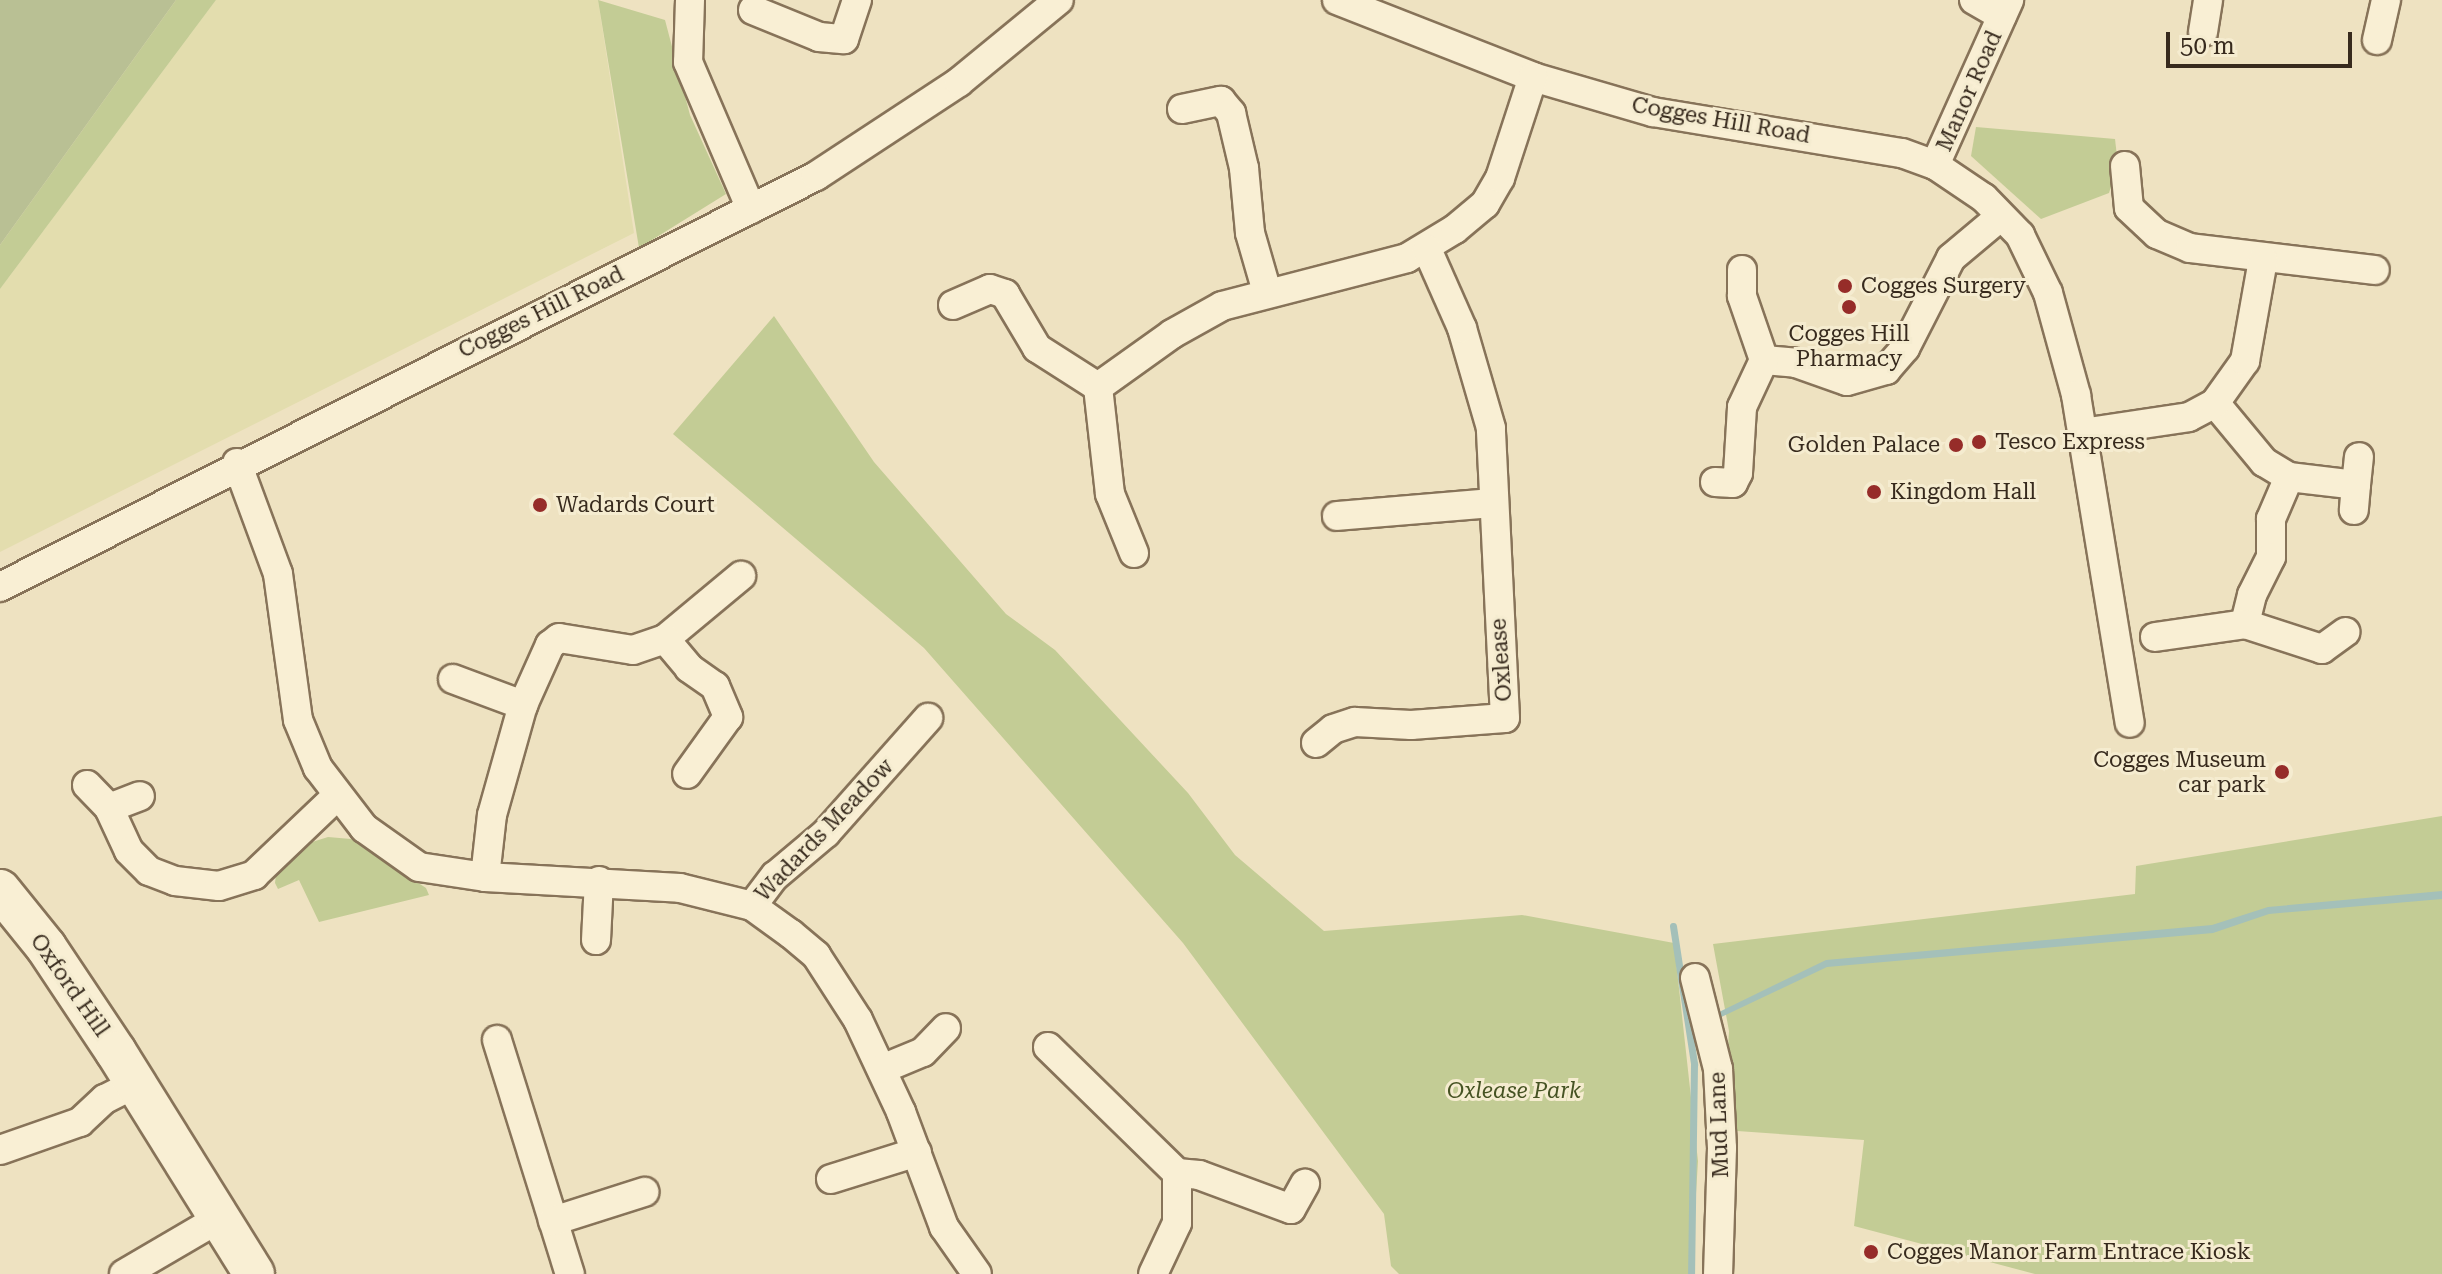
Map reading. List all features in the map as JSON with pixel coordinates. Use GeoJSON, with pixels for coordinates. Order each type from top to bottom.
{"type":"FeatureCollection","features":[{"type":"Feature","properties":{"kind":"main road","name":"Oxford Hill"},"geometry":{"type":"LineString","coordinates":[[0,890],[46,947],[137,1083],[254,1274]]}},
{"type":"Feature","properties":{"kind":"street"},"geometry":{"type":"LineString","coordinates":[[690,0],[688,62],[751,209]]}},
{"type":"Feature","properties":{"kind":"street"},"geometry":{"type":"LineString","coordinates":[[753,10],[819,37],[844,39],[857,0]]}},
{"type":"Feature","properties":{"kind":"street","name":"Cogges Hill Road"},"geometry":{"type":"LineString","coordinates":[[0,587],[237,463],[751,209],[879,137],[959,82],[1059,0]]}},
{"type":"Feature","properties":{"kind":"street","name":"Cogges Hill Road"},"geometry":{"type":"LineString","coordinates":[[1337,0],[1389,10],[1533,77],[1653,112],[1858,143],[1935,165],[2001,216],[2020,235],[2048,293],[2082,433],[2130,723]]}},
{"type":"Feature","properties":{"kind":"street","name":"Manor Road"},"geometry":{"type":"LineString","coordinates":[[1935,165],[2006,8],[1974,0]]}},
{"type":"Feature","properties":{"kind":"street"},"geometry":{"type":"LineString","coordinates":[[2203,32],[2208,0]]}},
{"type":"Feature","properties":{"kind":"street"},"geometry":{"type":"LineString","coordinates":[[2377,3],[2377,40]]}},
{"type":"Feature","properties":{"kind":"street"},"geometry":{"type":"LineString","coordinates":[[1098,387],[1172,334],[1222,306],[1427,249],[1485,204],[1500,178],[1533,77]]}},
{"type":"Feature","properties":{"kind":"street"},"geometry":{"type":"LineString","coordinates":[[1182,109],[1221,101],[1231,113],[1250,233],[1267,292]]}},
{"type":"Feature","properties":{"kind":"street"},"geometry":{"type":"LineString","coordinates":[[2125,166],[2129,208],[2157,234],[2190,248],[2263,260],[2375,270]]}},
{"type":"Feature","properties":{"kind":"street"},"geometry":{"type":"LineString","coordinates":[[1764,360],[1796,363],[1847,381],[1886,370],[1905,348],[1951,258],[2001,216]]}},
{"type":"Feature","properties":{"kind":"street","name":"Oxlease"},"geometry":{"type":"LineString","coordinates":[[1316,743],[1333,729],[1355,722],[1411,725],[1505,718],[1491,428],[1483,392],[1427,249]]}},
{"type":"Feature","properties":{"kind":"street"},"geometry":{"type":"LineString","coordinates":[[2082,433],[2189,417],[2215,403],[2245,361],[2263,260]]}},
{"type":"Feature","properties":{"kind":"street"},"geometry":{"type":"LineString","coordinates":[[1715,482],[1733,483],[1738,473],[1742,407],[1764,360],[1742,296],[1742,270]]}},
{"type":"Feature","properties":{"kind":"street"},"geometry":{"type":"LineString","coordinates":[[953,305],[990,289],[1005,294],[1037,348],[1098,387]]}},
{"type":"Feature","properties":{"kind":"street"},"geometry":{"type":"LineString","coordinates":[[1098,387],[1110,494],[1134,553]]}},
{"type":"Feature","properties":{"kind":"street"},"geometry":{"type":"LineString","coordinates":[[2215,403],[2264,462],[2289,477],[2356,484]]}},
{"type":"Feature","properties":{"kind":"street","name":"Wadards Meadow"},"geometry":{"type":"LineString","coordinates":[[237,463],[278,574],[294,708],[313,757],[337,796],[394,853],[419,867],[485,877],[599,881],[680,888],[752,906],[816,955],[838,984],[882,1069],[944,1227],[977,1274]]}},
{"type":"Feature","properties":{"kind":"street"},"geometry":{"type":"LineString","coordinates":[[2245,624],[2252,595],[2271,557],[2271,519],[2289,477]]}},
{"type":"Feature","properties":{"kind":"street"},"geometry":{"type":"LineString","coordinates":[[1337,516],[1493,503]]}},
{"type":"Feature","properties":{"kind":"street"},"geometry":{"type":"LineString","coordinates":[[485,877],[492,815],[523,705],[550,645],[559,638],[633,650],[665,639],[741,576]]}},
{"type":"Feature","properties":{"kind":"street"},"geometry":{"type":"LineString","coordinates":[[2155,637],[2245,624],[2322,649],[2345,632]]}},
{"type":"Feature","properties":{"kind":"street"},"geometry":{"type":"LineString","coordinates":[[665,639],[689,668],[715,686],[728,717],[687,774]]}},
{"type":"Feature","properties":{"kind":"street"},"geometry":{"type":"LineString","coordinates":[[453,679],[523,705]]}},
{"type":"Feature","properties":{"kind":"street","name":"Wadards Meadow"},"geometry":{"type":"LineString","coordinates":[[752,906],[775,876],[826,833],[928,718]]}},
{"type":"Feature","properties":{"kind":"street"},"geometry":{"type":"LineString","coordinates":[[87,785],[109,808],[129,851],[149,871],[175,881],[219,886],[254,875],[337,796]]}},
{"type":"Feature","properties":{"kind":"street"},"geometry":{"type":"LineString","coordinates":[[109,808],[140,796]]}},
{"type":"Feature","properties":{"kind":"street"},"geometry":{"type":"LineString","coordinates":[[596,940],[599,881]]}},
{"type":"Feature","properties":{"kind":"street","name":"Mud Lane"},"geometry":{"type":"LineString","coordinates":[[1695,978],[1718,1069],[1722,1148],[1718,1274]]}},
{"type":"Feature","properties":{"kind":"street"},"geometry":{"type":"LineString","coordinates":[[882,1069],[923,1052],[946,1028]]}},
{"type":"Feature","properties":{"kind":"street"},"geometry":{"type":"LineString","coordinates":[[497,1040],[570,1274]]}},
{"type":"Feature","properties":{"kind":"street"},"geometry":{"type":"LineString","coordinates":[[1048,1047],[1177,1173],[1199,1175],[1291,1209],[1305,1184]]}},
{"type":"Feature","properties":{"kind":"street"},"geometry":{"type":"LineString","coordinates":[[0,1150],[80,1122],[105,1099],[137,1083]]}},
{"type":"Feature","properties":{"kind":"street"},"geometry":{"type":"LineString","coordinates":[[831,1179],[917,1152]]}},
{"type":"Feature","properties":{"kind":"street"},"geometry":{"type":"LineString","coordinates":[[1153,1274],[1177,1223],[1177,1173]]}},
{"type":"Feature","properties":{"kind":"street"},"geometry":{"type":"LineString","coordinates":[[553,1221],[644,1192]]}},
{"type":"Feature","properties":{"kind":"street"},"geometry":{"type":"LineString","coordinates":[[124,1274],[220,1218]]}},
{"type":"Feature","properties":{"kind":"shaded area"},"geometry":{"type":"Polygon","coordinates":[[[216,0],[598,0],[634,233],[0,552],[0,289],[216,0]]]}},
{"type":"Feature","properties":{"kind":"green space"},"geometry":{"type":"Polygon","coordinates":[[[0,0],[176,0],[0,245],[0,0]]]}},
{"type":"Feature","properties":{"kind":"green space"},"geometry":{"type":"Polygon","coordinates":[[[176,0],[216,0],[0,289],[0,245],[176,0]]]}},
{"type":"Feature","properties":{"kind":"green space"},"geometry":{"type":"Polygon","coordinates":[[[598,0],[665,20],[690,115],[726,194],[639,248],[598,0]]]}},
{"type":"Feature","properties":{"kind":"green space"},"geometry":{"type":"Polygon","coordinates":[[[1976,127],[2115,139],[2118,165],[2109,193],[2041,219],[1971,156],[1976,127]]]}},
{"type":"Feature","properties":{"kind":"green space","name":"Oxlease Park"},"geometry":{"type":"Polygon","coordinates":[[[774,316],[874,462],[1006,614],[1055,650],[1188,793],[1235,855],[1324,931],[1522,915],[1674,943],[1698,1161],[1691,1274],[1399,1274],[1391,1266],[1384,1214],[1183,943],[924,648],[673,434],[774,316]]]}},
{"type":"Feature","properties":{"kind":"green space"},"geometry":{"type":"Polygon","coordinates":[[[2442,816],[2442,1274],[2035,1274],[1854,1226],[1864,1140],[1723,1130],[1729,1031],[1713,944],[2135,894],[2136,866],[2442,816]]]}},
{"type":"Feature","properties":{"kind":"green space"},"geometry":{"type":"Polygon","coordinates":[[[328,837],[351,839],[426,888],[429,895],[319,922],[299,880],[278,889],[275,883],[276,874],[309,843],[328,837]]]}},
{"type":"Feature","properties":{"kind":"water"},"geometry":{"type":"Polygon","coordinates":[[[2442,891],[2442,899],[2269,914],[2213,933],[1827,967],[1715,1020],[1717,1013],[1826,960],[2212,925],[2268,907],[2442,891]]]}},
{"type":"Feature","properties":{"kind":"waterway"},"geometry":{"type":"LineString","coordinates":[[1673,926],[1694,1064],[1691,1274]]}},
{"type":"Feature","properties":{"kind":"place","name":"Cogges Surgery"},"geometry":{"type":"Point","coordinates":[1845,286]}},
{"type":"Feature","properties":{"kind":"place","name":"Cogges Hill Pharmacy"},"geometry":{"type":"Point","coordinates":[1849,307]}},
{"type":"Feature","properties":{"kind":"place","name":"Tesco Express"},"geometry":{"type":"Point","coordinates":[1979,442]}},
{"type":"Feature","properties":{"kind":"place","name":"Golden Palace"},"geometry":{"type":"Point","coordinates":[1956,445]}},
{"type":"Feature","properties":{"kind":"place","name":"Kingdom Hall"},"geometry":{"type":"Point","coordinates":[1874,492]}},
{"type":"Feature","properties":{"kind":"place","name":"Wadards Court"},"geometry":{"type":"Point","coordinates":[540,505]}},
{"type":"Feature","properties":{"kind":"place","name":"Cogges Museum car park"},"geometry":{"type":"Point","coordinates":[2282,772]}},
{"type":"Feature","properties":{"kind":"place","name":"Cogges Manor Farm Entrace Kiosk"},"geometry":{"type":"Point","coordinates":[1871,1252]}}]}
